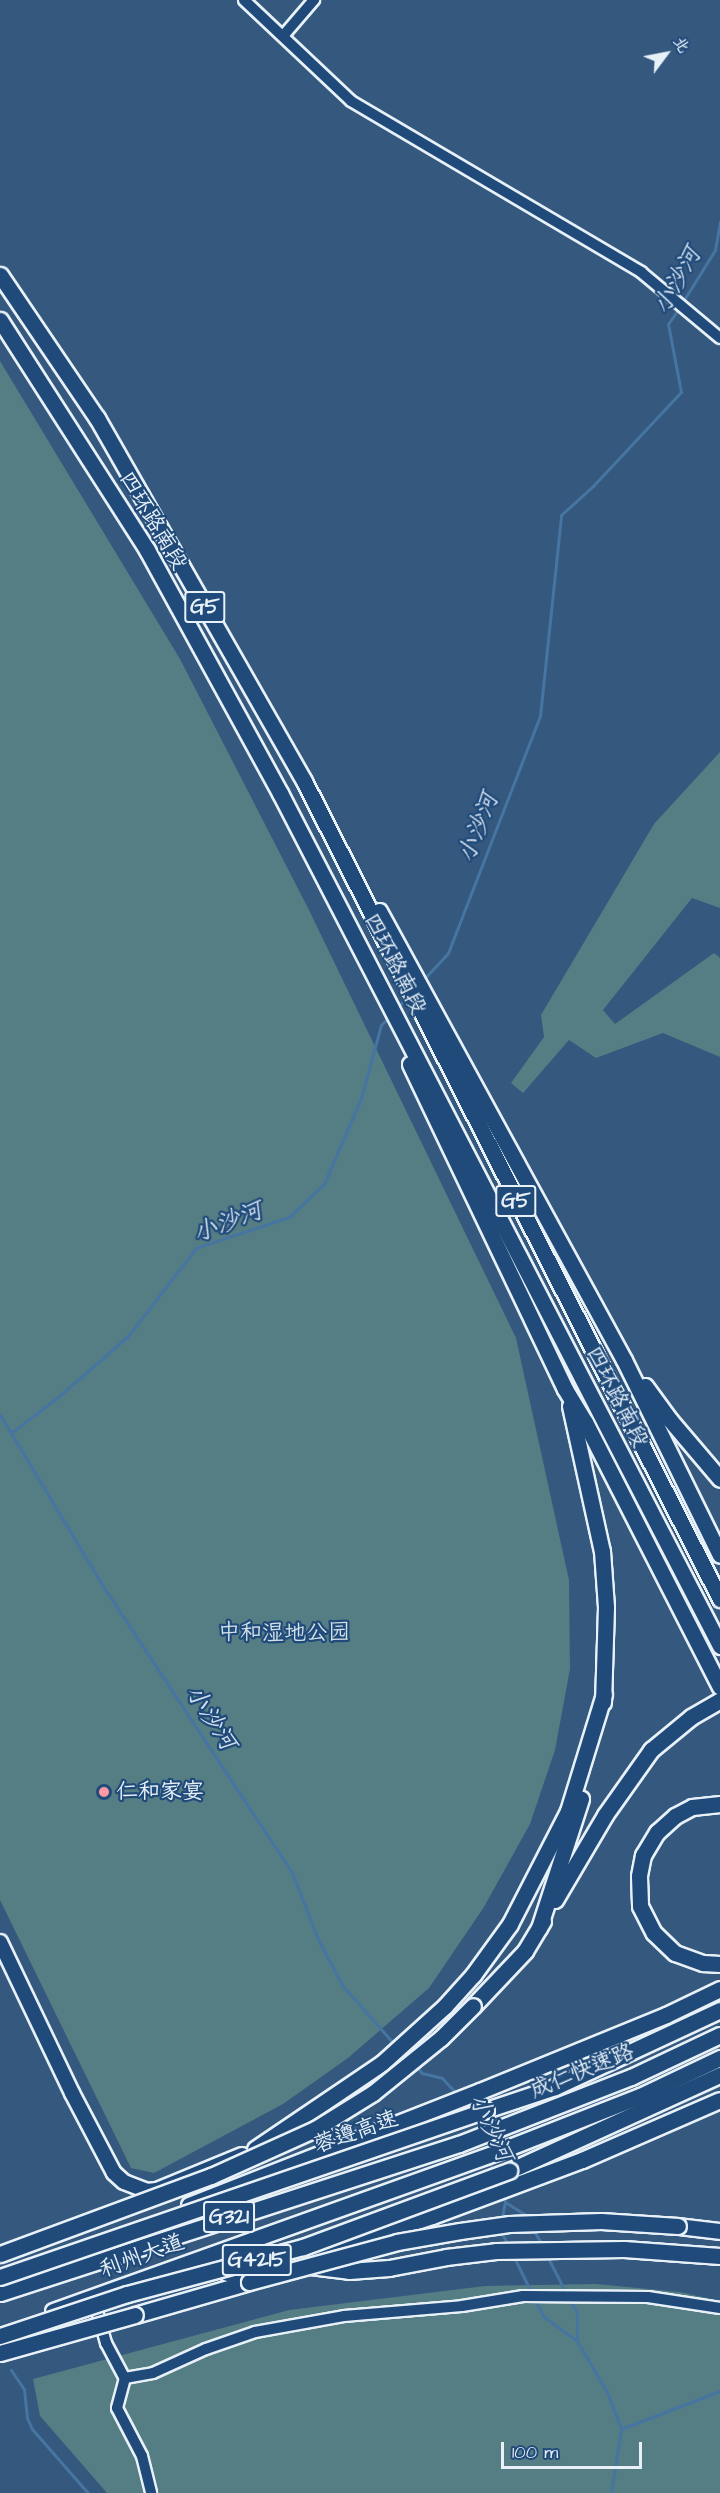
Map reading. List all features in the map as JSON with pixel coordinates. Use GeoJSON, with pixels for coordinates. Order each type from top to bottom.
{"type":"FeatureCollection","features":[{"type":"Feature","properties":{"kind":"highway","name":"四环路南段"},"geometry":{"type":"LineString","coordinates":[[0,275],[97,418],[304,781],[603,1373],[720,1599]]}},
{"type":"Feature","properties":{"kind":"highway","name":"四环路南段"},"geometry":{"type":"LineString","coordinates":[[0,320],[147,550],[280,793],[410,1052],[720,1646]]}},
{"type":"Feature","properties":{"kind":"highway"},"geometry":{"type":"LineString","coordinates":[[304,781],[394,937],[624,1360],[640,1385],[720,1555]]}},
{"type":"Feature","properties":{"kind":"highway"},"geometry":{"type":"LineString","coordinates":[[410,1052],[580,1421],[720,1686]]}},
{"type":"Feature","properties":{"kind":"highway"},"geometry":{"type":"LineString","coordinates":[[640,1385],[720,1479]]}},
{"type":"Feature","properties":{"kind":"highway"},"geometry":{"type":"LineString","coordinates":[[539,1928],[575,1821],[596,1743],[604,1694],[606,1607],[602,1551],[580,1421]]}},
{"type":"Feature","properties":{"kind":"highway"},"geometry":{"type":"LineString","coordinates":[[681,1474],[720,1540]]}},
{"type":"Feature","properties":{"kind":"highway"},"geometry":{"type":"LineString","coordinates":[[255,2149],[382,2063],[409,2040],[473,1975],[510,1924],[568,1811],[604,1694]]}},
{"type":"Feature","properties":{"kind":"highway"},"geometry":{"type":"LineString","coordinates":[[0,2254],[211,2176],[315,2129],[373,2093],[441,2038],[525,1951],[605,1815],[651,1750],[692,1717],[720,1700]]}},
{"type":"Feature","properties":{"kind":"highway"},"geometry":{"type":"LineString","coordinates":[[720,1804],[692,1808],[675,1816],[657,1832],[643,1855],[639,1876],[640,1905],[654,1933],[675,1953],[703,1963],[720,1964]]}},
{"type":"Feature","properties":{"kind":"highway"},"geometry":{"type":"LineString","coordinates":[[183,2207],[480,2091],[666,2015],[720,1989]]}},
{"type":"Feature","properties":{"kind":"highway","name":"蓉遵高速"},"geometry":{"type":"LineString","coordinates":[[0,2277],[555,2087],[720,2010]]}},
{"type":"Feature","properties":{"kind":"highway","name":"成仁快速路"},"geometry":{"type":"LineString","coordinates":[[459,2144],[631,2077],[720,2035]]}},
{"type":"Feature","properties":{"kind":"highway","name":"成仁快速路"},"geometry":{"type":"LineString","coordinates":[[467,2163],[640,2096],[720,2058]]}},
{"type":"Feature","properties":{"kind":"highway","name":"G4215"},"geometry":{"type":"LineString","coordinates":[[0,2336],[127,2294],[303,2247],[512,2178],[720,2075]]}},
{"type":"Feature","properties":{"kind":"highway"},"geometry":{"type":"LineString","coordinates":[[120,2288],[289,2264],[481,2198],[512,2178],[582,2160],[720,2100]]}},
{"type":"Feature","properties":{"kind":"highway","name":"利州大道"},"geometry":{"type":"LineString","coordinates":[[0,2293],[459,2144]]}},
{"type":"Feature","properties":{"kind":"highway","name":"利州大道"},"geometry":{"type":"LineString","coordinates":[[0,2329],[467,2163]]}},
{"type":"Feature","properties":{"kind":"highway"},"geometry":{"type":"LineString","coordinates":[[146,2244],[183,2207],[204,2170]]}},
{"type":"Feature","properties":{"kind":"highway"},"geometry":{"type":"LineString","coordinates":[[0,2353],[314,2262],[397,2242],[519,2224],[601,2221],[720,2230]]}},
{"type":"Feature","properties":{"kind":"highway"},"geometry":{"type":"LineString","coordinates":[[289,2264],[349,2271],[389,2268],[446,2257],[496,2251],[624,2249],[720,2256]]}},
{"type":"Feature","properties":{"kind":"main road"},"geometry":{"type":"LineString","coordinates":[[0,1942],[28,2005],[114,2173],[124,2182],[147,2191],[157,2190],[255,2149]]}},
{"type":"Feature","properties":{"kind":"street"},"geometry":{"type":"LineString","coordinates":[[244,0],[351,101],[641,272],[720,338]]}},
{"type":"Feature","properties":{"kind":"street"},"geometry":{"type":"LineString","coordinates":[[282,36],[314,0]]}},
{"type":"Feature","properties":{"kind":"street"},"geometry":{"type":"LineString","coordinates":[[125,2378],[153,2373],[206,2349],[255,2332],[344,2316],[462,2306],[523,2296],[648,2297],[720,2308]]}},
{"type":"Feature","properties":{"kind":"street"},"geometry":{"type":"LineString","coordinates":[[93,2297],[106,2343],[125,2378],[117,2409],[142,2456],[151,2493]]}},
{"type":"Feature","properties":{"kind":"green space","name":"中和湿地公园"},"geometry":{"type":"Polygon","coordinates":[[[0,361],[180,659],[308,908],[516,1338],[569,1580],[570,1669],[555,1750],[530,1824],[484,1907],[429,1988],[348,2058],[283,2104],[154,2173],[131,2168],[0,1900],[0,361]]]}},
{"type":"Feature","properties":{"kind":"green space"},"geometry":{"type":"Polygon","coordinates":[[[720,752],[720,908],[692,898],[603,1010],[615,1024],[714,953],[720,958],[720,1057],[663,1033],[596,1058],[569,1040],[523,1093],[511,1083],[544,1037],[541,1015],[654,824],[720,752]]]}},
{"type":"Feature","properties":{"kind":"green space"},"geometry":{"type":"Polygon","coordinates":[[[596,2284],[680,2292],[720,2301],[720,2493],[107,2493],[40,2416],[33,2379],[289,2310],[485,2286],[596,2284]]]}},
{"type":"Feature","properties":{"kind":"waterway","name":"小沙河"},"geometry":{"type":"LineString","coordinates":[[682,303],[715,250],[720,221]]}},
{"type":"Feature","properties":{"kind":"waterway","name":"小沙河"},"geometry":{"type":"LineString","coordinates":[[422,981],[448,953],[540,716],[561,515],[593,486],[681,392],[668,324],[679,308]]}},
{"type":"Feature","properties":{"kind":"waterway","name":"小沙河"},"geometry":{"type":"LineString","coordinates":[[397,1008],[407,997]]}},
{"type":"Feature","properties":{"kind":"waterway","name":"小沙河"},"geometry":{"type":"LineString","coordinates":[[389,1017],[381,1025],[361,1098],[324,1184],[289,1217],[196,1248],[128,1336],[58,1397],[11,1433],[101,1583],[292,1873],[318,1939],[342,1985],[396,2046]]}},
{"type":"Feature","properties":{"kind":"waterway"},"geometry":{"type":"LineString","coordinates":[[0,1415],[11,1433]]}},
{"type":"Feature","properties":{"kind":"waterway","name":"小沙河"},"geometry":{"type":"LineString","coordinates":[[415,2066],[422,2073],[442,2078],[458,2095]]}},
{"type":"Feature","properties":{"kind":"waterway","name":"小沙河"},"geometry":{"type":"LineString","coordinates":[[488,2160],[494,2173]]}},
{"type":"Feature","properties":{"kind":"waterway","name":"小沙河"},"geometry":{"type":"LineString","coordinates":[[501,2221],[505,2202],[503,2196]]}},
{"type":"Feature","properties":{"kind":"waterway","name":"小沙河"},"geometry":{"type":"LineString","coordinates":[[505,2202],[526,2215],[528,2219]]}},
{"type":"Feature","properties":{"kind":"waterway","name":"小沙河"},"geometry":{"type":"LineString","coordinates":[[532,2227],[542,2245]]}},
{"type":"Feature","properties":{"kind":"waterway","name":"小沙河"},"geometry":{"type":"LineString","coordinates":[[501,2231],[508,2246]]}},
{"type":"Feature","properties":{"kind":"waterway","name":"小沙河"},"geometry":{"type":"LineString","coordinates":[[546,2254],[566,2293]]}},
{"type":"Feature","properties":{"kind":"waterway","name":"小沙河"},"geometry":{"type":"LineString","coordinates":[[513,2255],[531,2292]]}},
{"type":"Feature","properties":{"kind":"waterway","name":"小沙河"},"geometry":{"type":"LineString","coordinates":[[534,2298],[543,2316],[577,2341],[607,2392],[621,2429],[611,2493]]}},
{"type":"Feature","properties":{"kind":"waterway","name":"小沙河"},"geometry":{"type":"LineString","coordinates":[[569,2299],[577,2313],[577,2341]]}},
{"type":"Feature","properties":{"kind":"waterway"},"geometry":{"type":"LineString","coordinates":[[11,2370],[24,2389],[27,2418],[32,2429],[88,2493]]}},
{"type":"Feature","properties":{"kind":"waterway"},"geometry":{"type":"LineString","coordinates":[[621,2429],[720,2391]]}},
{"type":"Feature","properties":{"kind":"place","name":"仁和家宴"},"geometry":{"type":"Point","coordinates":[104,1792]}}]}
